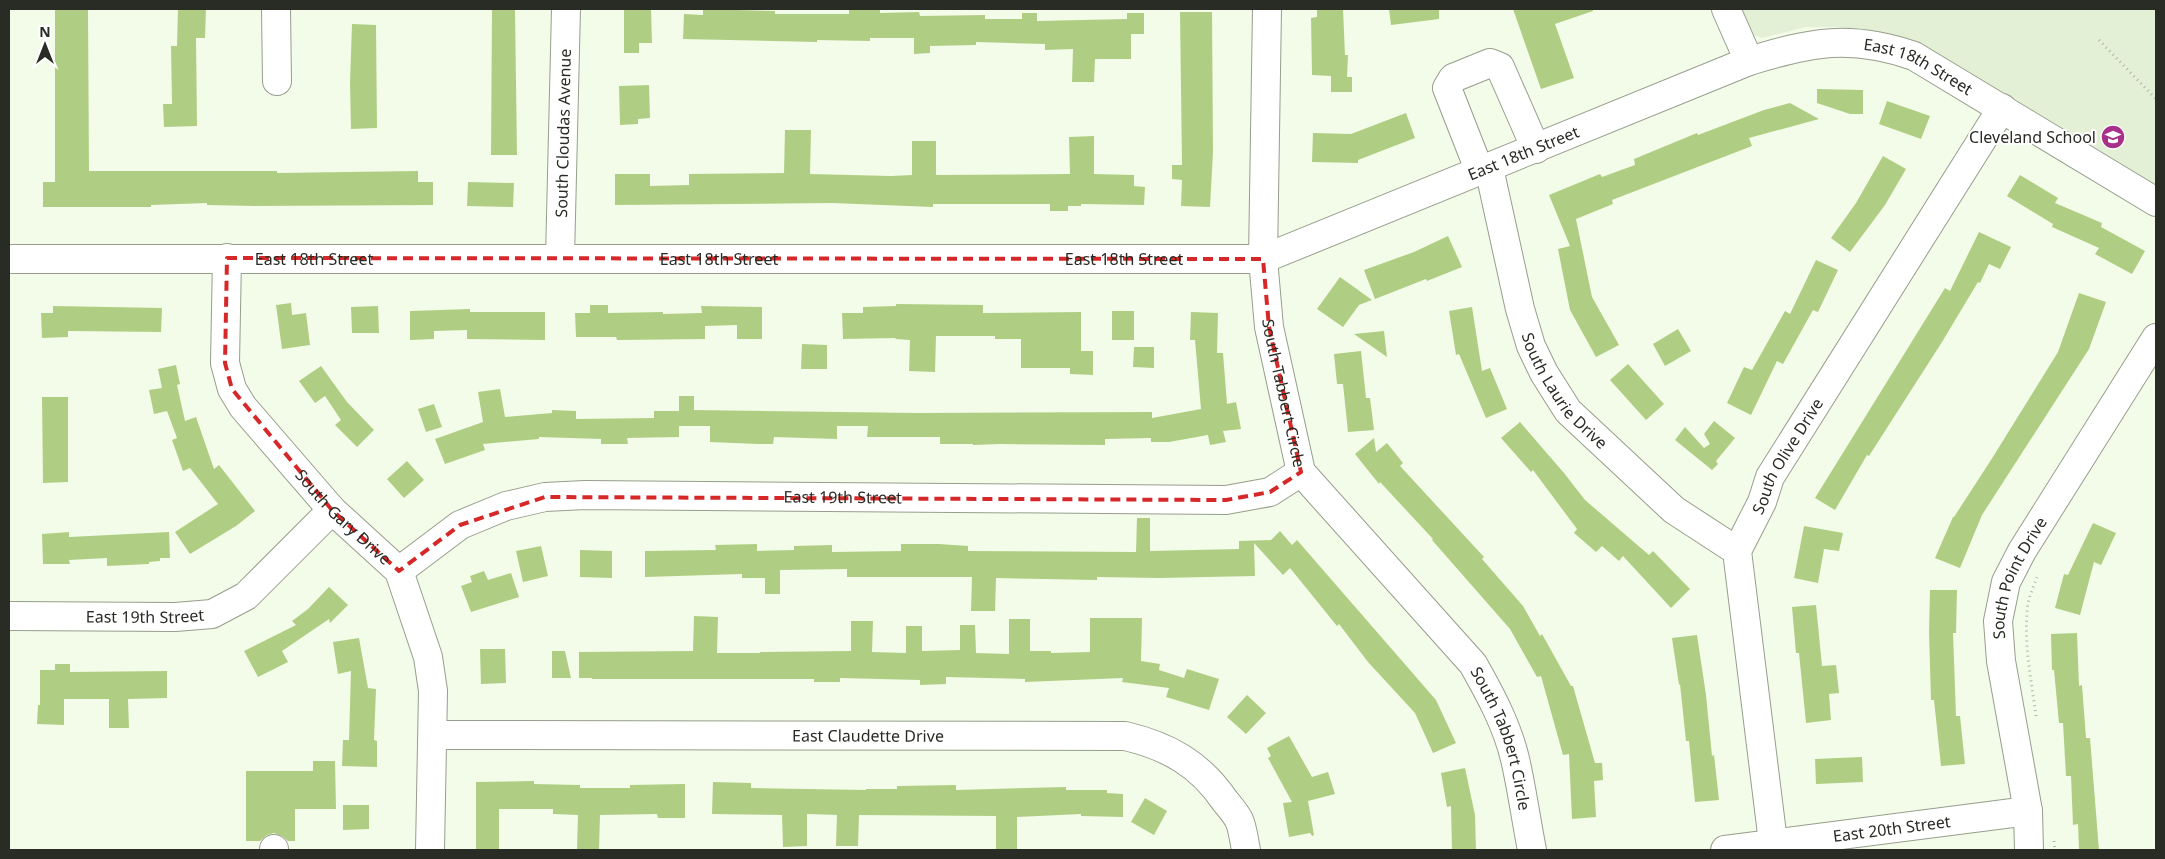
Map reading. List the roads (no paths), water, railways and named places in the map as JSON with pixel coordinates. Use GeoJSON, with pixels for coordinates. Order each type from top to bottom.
{"type":"FeatureCollection","features":[{"type":"Feature","properties":{"kind":"street"},"geometry":{"type":"LineString","coordinates":[[276,9],[277,81]]}},
{"type":"Feature","properties":{"kind":"street","name":"South Cloudas Avenue"},"geometry":{"type":"LineString","coordinates":[[560,258],[566,9]]}},
{"type":"Feature","properties":{"kind":"street","name":"South Tabbert Circle"},"geometry":{"type":"LineString","coordinates":[[1267,9],[1263,259],[1269,327],[1300,472],[1473,664],[1496,708],[1515,758],[1532,850]]}},
{"type":"Feature","properties":{"kind":"street"},"geometry":{"type":"LineString","coordinates":[[1726,9],[1749,60]]}},
{"type":"Feature","properties":{"kind":"street","name":"East 18th Street"},"geometry":{"type":"LineString","coordinates":[[9,259],[1263,259],[1536,149],[1749,60],[1793,48],[1827,43],[1857,42],[1886,46],[1914,56],[2156,202]]}},
{"type":"Feature","properties":{"kind":"street","name":"South Laurie Drive"},"geometry":{"type":"LineString","coordinates":[[1536,149],[1500,67],[1490,63],[1452,78],[1447,88],[1484,170],[1531,346],[1544,374],[1568,411],[1674,510],[1737,551]]}},
{"type":"Feature","properties":{"kind":"street","name":"South Olive Drive"},"geometry":{"type":"LineString","coordinates":[[1737,551],[1762,502],[1770,477],[2002,108]]}},
{"type":"Feature","properties":{"kind":"street","name":"South Gary Drive"},"geometry":{"type":"LineString","coordinates":[[227,258],[226,363],[232,389],[243,407],[332,510],[399,571],[428,657],[433,691],[430,850]]}},
{"type":"Feature","properties":{"kind":"street","name":"South Point Drive"},"geometry":{"type":"LineString","coordinates":[[2029,850],[2028,811],[2001,662],[1998,621],[2006,582],[2022,551],[2156,338]]}},
{"type":"Feature","properties":{"kind":"street","name":"East 19th Street"},"geometry":{"type":"LineString","coordinates":[[399,571],[460,525],[506,506],[545,497],[594,495],[1226,500],[1270,492],[1300,472]]}},
{"type":"Feature","properties":{"kind":"street","name":"East 19th Street"},"geometry":{"type":"LineString","coordinates":[[9,616],[175,617],[212,614],[246,596],[332,510]]}},
{"type":"Feature","properties":{"kind":"street"},"geometry":{"type":"LineString","coordinates":[[1737,551],[1774,847]]}},
{"type":"Feature","properties":{"kind":"street","name":"East Claudette Drive"},"geometry":{"type":"LineString","coordinates":[[433,735],[1124,736],[1151,742],[1177,755],[1198,769],[1218,791],[1239,820],[1246,850]]}},
{"type":"Feature","properties":{"kind":"street","name":"East 20th Street"},"geometry":{"type":"LineString","coordinates":[[1725,850],[1774,847],[2028,811]]}},
{"type":"Feature","properties":{"kind":"place","name":"Cleveland School"},"geometry":{"type":"Point","coordinates":[2113,137]}}]}
